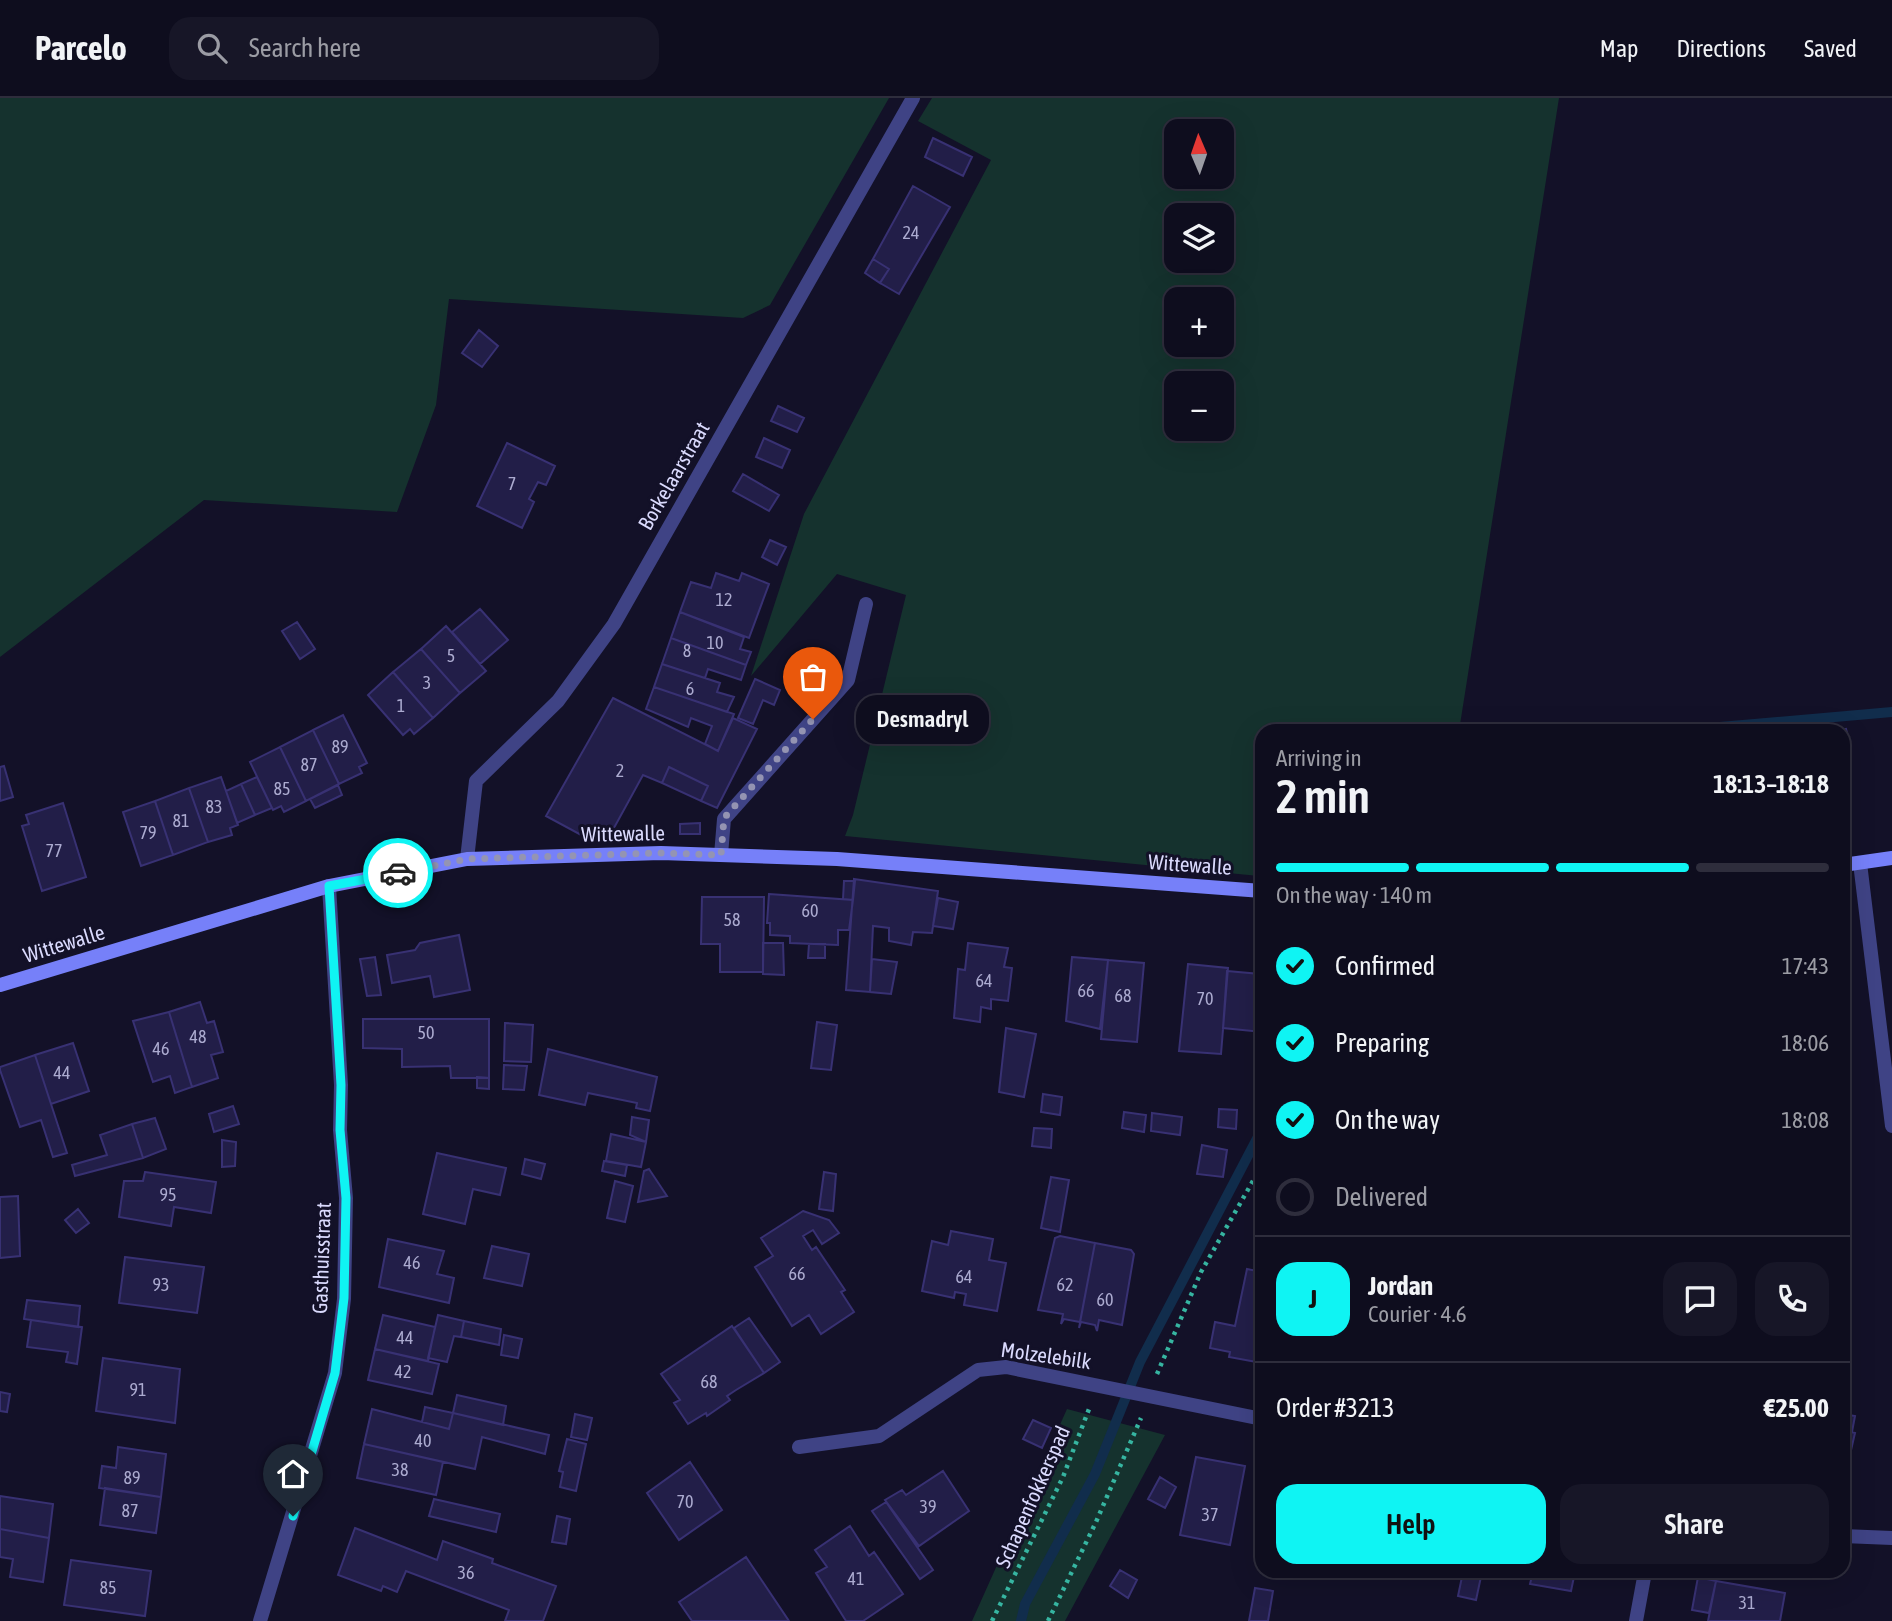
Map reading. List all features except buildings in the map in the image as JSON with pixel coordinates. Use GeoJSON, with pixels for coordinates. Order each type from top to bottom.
{"type":"FeatureCollection","features":[{"type":"Feature","properties":{"kind":"street","name":"Borkelaarstraat"},"geometry":{"type":"LineString","coordinates":[[467,859],[475,781],[558,701],[614,624],[913,98]]}},
{"type":"Feature","properties":{"kind":"street"},"geometry":{"type":"LineString","coordinates":[[721,855],[724,818],[848,680],[866,604]]}},
{"type":"Feature","properties":{"kind":"street","name":"Wittewalle"},"geometry":{"type":"LineString","coordinates":[[0,985],[329,886],[467,859],[660,853],[837,859],[1255,890]]}},
{"type":"Feature","properties":{"kind":"street"},"geometry":{"type":"LineString","coordinates":[[1850,864],[1892,858]]}},
{"type":"Feature","properties":{"kind":"street"},"geometry":{"type":"LineString","coordinates":[[1860,863],[1892,1126]]}},
{"type":"Feature","properties":{"kind":"street","name":"Gasthuisstraat"},"geometry":{"type":"LineString","coordinates":[[260,1621],[335,1373],[344,1298],[346,1198],[340,1130],[341,1085],[329,886]]}},
{"type":"Feature","properties":{"kind":"street","name":"Molzelebilk"},"geometry":{"type":"LineString","coordinates":[[799,1447],[879,1436],[978,1370],[1006,1367],[1255,1418]]}},
{"type":"Feature","properties":{"kind":"street"},"geometry":{"type":"LineString","coordinates":[[1850,1536],[1892,1538]]}},
{"type":"Feature","properties":{"kind":"street"},"geometry":{"type":"LineString","coordinates":[[1636,1621],[1644,1578]]}},
{"type":"Feature","properties":{"kind":"path"},"geometry":{"type":"LineString","coordinates":[[1048,1621],[1132,1442],[1147,1395],[1201,1272],[1255,1177]]}},
{"type":"Feature","properties":{"kind":"path","name":"Schapenfokkerspad"},"geometry":{"type":"LineString","coordinates":[[992,1621],[1063,1477],[1099,1384]]}},
{"type":"Feature","properties":{"kind":"green space"},"geometry":{"type":"Polygon","coordinates":[[[0,98],[889,98],[770,305],[743,318],[449,299],[436,405],[397,512],[204,500],[0,657],[0,98]]]}},
{"type":"Feature","properties":{"kind":"green space"},"geometry":{"type":"Polygon","coordinates":[[[932,98],[1559,98],[1460,724],[1255,724],[1255,876],[845,836],[853,815],[906,595],[837,574],[751,676],[804,514],[991,160],[918,121],[932,98]]]}},
{"type":"Feature","properties":{"kind":"green space"},"geometry":{"type":"Polygon","coordinates":[[[1067,1409],[1165,1435],[1065,1621],[972,1621],[1067,1409]]]}},
{"type":"Feature","properties":{"kind":"waterway"},"geometry":{"type":"LineString","coordinates":[[1754,724],[1892,712]]}},
{"type":"Feature","properties":{"kind":"waterway"},"geometry":{"type":"LineString","coordinates":[[1021,1621],[1025,1604],[1095,1474],[1140,1362],[1255,1142]]}},
{"type":"Feature","properties":{"kind":"way so far"},"geometry":{"type":"LineString","coordinates":[[398,873],[467,859],[660,853],[721,855],[724,818],[813,719]]}},
{"type":"Feature","properties":{"kind":"place","name":"Desmadryl"},"geometry":{"type":"Point","coordinates":[813,719]}},
{"type":"Feature","properties":{"kind":"route"},"geometry":{"type":"LineString","coordinates":[[293,1516],[335,1373],[344,1298],[346,1198],[340,1130],[341,1085],[329,886],[398,873]]}}]}
